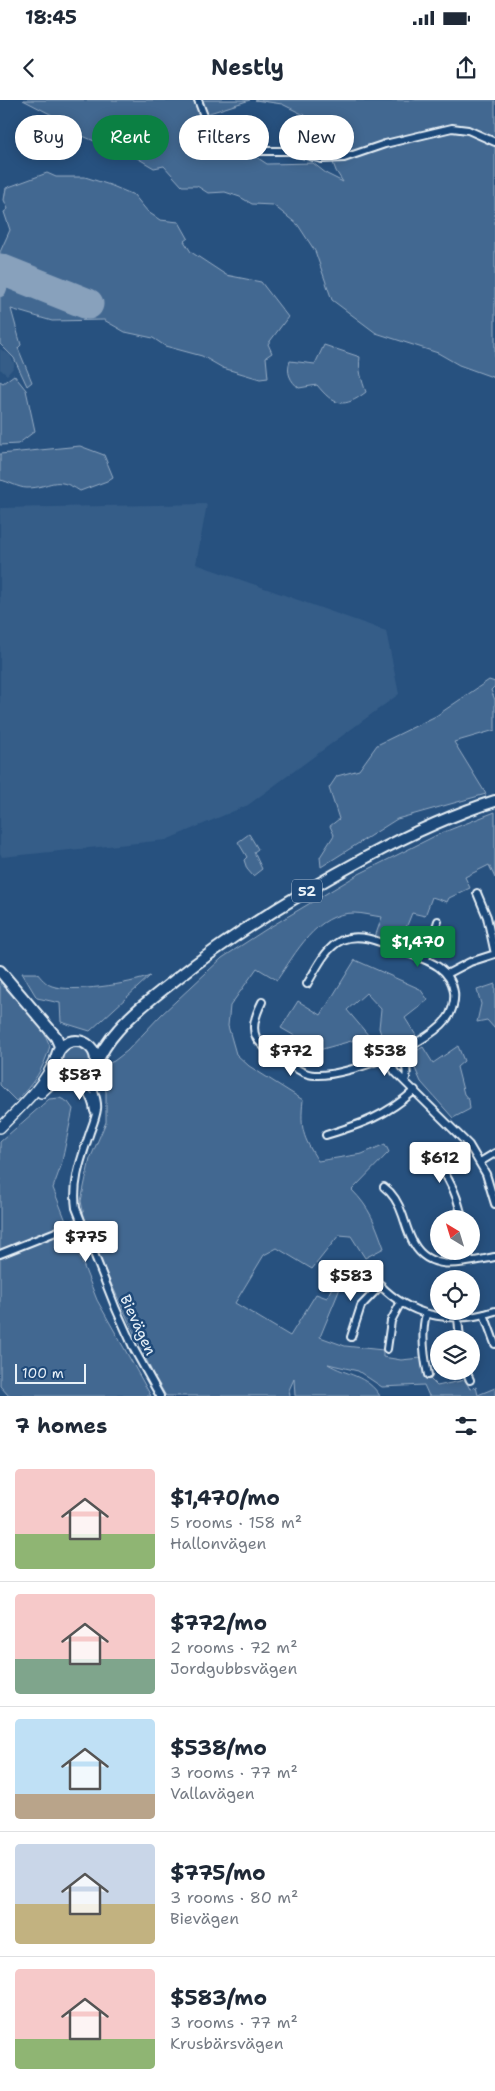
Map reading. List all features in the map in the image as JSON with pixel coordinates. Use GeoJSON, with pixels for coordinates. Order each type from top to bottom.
{"type":"FeatureCollection","features":[{"type":"Feature","properties":{"kind":"highway","name":"52"},"geometry":{"type":"LineString","coordinates":[[94,1070],[110,1039],[137,1011],[202,958],[316,885],[426,827],[461,812],[495,801]]}},
{"type":"Feature","properties":{"kind":"highway"},"geometry":{"type":"LineString","coordinates":[[0,971],[38,1016],[58,1039],[60,1046],[58,1069],[69,1079],[83,1079],[94,1070],[94,1054],[84,1043],[62,1033],[38,1016]]}},
{"type":"Feature","properties":{"kind":"highway","name":"52"},"geometry":{"type":"LineString","coordinates":[[58,1053],[68,1043],[93,1044],[99,1042],[130,1014],[137,1011]]}},
{"type":"Feature","properties":{"kind":"main road"},"geometry":{"type":"LineString","coordinates":[[0,1128],[37,1090],[47,1077],[58,1053]]}},
{"type":"Feature","properties":{"kind":"main road"},"geometry":{"type":"LineString","coordinates":[[0,1133],[53,1080],[60,1077],[69,1079]]}},
{"type":"Feature","properties":{"kind":"street"},"geometry":{"type":"LineString","coordinates":[[198,100],[204,116],[211,126],[248,148],[289,151],[318,159],[350,156],[406,138],[452,128],[468,130],[495,142]]}},
{"type":"Feature","properties":{"kind":"street"},"geometry":{"type":"LineString","coordinates":[[447,974],[470,962],[495,954],[487,917],[477,892]]}},
{"type":"Feature","properties":{"kind":"street"},"geometry":{"type":"LineString","coordinates":[[426,960],[438,921]]}},
{"type":"Feature","properties":{"kind":"street"},"geometry":{"type":"LineString","coordinates":[[262,1002],[254,1020],[255,1034],[258,1040],[267,1049],[304,1072],[316,1075],[330,1074],[387,1058],[398,1052],[436,1029],[450,1014],[454,994],[447,974],[441,968],[426,960],[371,939],[351,937],[332,947],[307,984]]}},
{"type":"Feature","properties":{"kind":"street"},"geometry":{"type":"LineString","coordinates":[[398,1052],[403,1057],[405,1063],[407,1075],[405,1080]]}},
{"type":"Feature","properties":{"kind":"street"},"geometry":{"type":"LineString","coordinates":[[387,1058],[390,1066],[461,1136],[480,1162],[490,1184],[495,1204]]}},
{"type":"Feature","properties":{"kind":"street","name":"Bievägen"},"geometry":{"type":"LineString","coordinates":[[94,1070],[91,1082],[97,1105],[76,1182],[76,1202],[81,1222],[119,1316],[160,1396]]}},
{"type":"Feature","properties":{"kind":"street","name":"Bievägen"},"geometry":{"type":"LineString","coordinates":[[69,1079],[81,1086],[90,1095],[94,1107],[94,1120]]}},
{"type":"Feature","properties":{"kind":"street"},"geometry":{"type":"LineString","coordinates":[[326,1135],[357,1126],[378,1117],[395,1107],[415,1090]]}},
{"type":"Feature","properties":{"kind":"street"},"geometry":{"type":"LineString","coordinates":[[424,1146],[442,1167],[453,1186],[460,1210]]}},
{"type":"Feature","properties":{"kind":"street"},"geometry":{"type":"LineString","coordinates":[[480,1162],[495,1154]]}},
{"type":"Feature","properties":{"kind":"street"},"geometry":{"type":"LineString","coordinates":[[384,1187],[394,1196],[399,1205],[410,1238],[418,1251],[432,1261],[460,1264],[495,1257]]}},
{"type":"Feature","properties":{"kind":"street"},"geometry":{"type":"LineString","coordinates":[[0,1254],[81,1222]]}},
{"type":"Feature","properties":{"kind":"street"},"geometry":{"type":"LineString","coordinates":[[365,1266],[381,1285],[400,1302],[430,1314]]}},
{"type":"Feature","properties":{"kind":"street"},"geometry":{"type":"LineString","coordinates":[[350,1337],[361,1306],[381,1285]]}},
{"type":"Feature","properties":{"kind":"street"},"geometry":{"type":"LineString","coordinates":[[387,1349],[391,1321],[400,1302]]}},
{"type":"Feature","properties":{"kind":"street"},"geometry":{"type":"LineString","coordinates":[[480,1315],[495,1311]]}},
{"type":"Feature","properties":{"kind":"street"},"geometry":{"type":"LineString","coordinates":[[426,1314],[424,1348],[428,1375]]}},
{"type":"Feature","properties":{"kind":"street"},"geometry":{"type":"LineString","coordinates":[[484,1314],[495,1344]]}},
{"type":"Feature","properties":{"kind":"shaded area"},"geometry":{"type":"Polygon","coordinates":[[[23,100],[250,100],[203,115],[179,115],[179,160],[261,160],[267,164],[313,163],[327,174],[343,182],[332,160],[354,160],[354,115],[304,115],[282,104],[255,100],[495,100],[495,378],[459,365],[438,353],[376,333],[332,300],[315,251],[298,225],[273,205],[252,204],[240,197],[225,192],[208,193],[197,186],[182,186],[164,166],[154,168],[141,160],[169,160],[169,115],[92,115],[92,140],[82,136],[82,115],[52,115],[23,100]]]}},
{"type":"Feature","properties":{"kind":"shaded area"},"geometry":{"type":"Polygon","coordinates":[[[47,173],[56,177],[85,177],[134,195],[148,212],[160,220],[179,222],[188,238],[184,241],[191,252],[226,275],[261,282],[288,317],[268,344],[272,353],[266,357],[268,378],[260,379],[223,368],[202,356],[165,346],[153,338],[125,332],[104,320],[52,321],[11,309],[21,345],[18,348],[32,382],[27,386],[14,358],[0,344],[0,252],[10,230],[4,212],[8,209],[4,200],[6,188],[47,173]]]}},
{"type":"Feature","properties":{"kind":"shaded area"},"geometry":{"type":"Polygon","coordinates":[[[324,345],[360,357],[360,370],[366,392],[351,401],[340,403],[334,401],[317,385],[299,388],[293,382],[289,373],[290,361],[315,364],[324,345]]]}},
{"type":"Feature","properties":{"kind":"shaded area"},"geometry":{"type":"Polygon","coordinates":[[[0,349],[10,355],[14,363],[14,367],[7,375],[0,369],[0,349]]]}},
{"type":"Feature","properties":{"kind":"shaded area"},"geometry":{"type":"Polygon","coordinates":[[[14,375],[26,390],[35,431],[18,444],[0,445],[0,381],[3,383],[14,375]]]}},
{"type":"Feature","properties":{"kind":"shaded area"},"geometry":{"type":"Polygon","coordinates":[[[80,446],[104,455],[113,477],[80,491],[64,483],[27,488],[0,480],[0,454],[80,446]]]}},
{"type":"Feature","properties":{"kind":"shaded area"},"geometry":{"type":"Polygon","coordinates":[[[207,504],[196,564],[386,631],[399,694],[248,805],[166,840],[2,857],[0,853],[0,508],[207,504]]]}},
{"type":"Feature","properties":{"kind":"shaded area"},"geometry":{"type":"Polygon","coordinates":[[[489,680],[495,682],[495,686],[491,690],[495,700],[495,730],[454,742],[486,794],[397,819],[321,867],[320,857],[334,835],[330,826],[339,819],[329,788],[337,776],[359,770],[377,745],[436,716],[489,680]]]}},
{"type":"Feature","properties":{"kind":"shaded area"},"geometry":{"type":"Polygon","coordinates":[[[495,812],[495,878],[489,865],[465,877],[470,888],[449,898],[447,902],[432,897],[425,916],[412,913],[399,945],[375,937],[382,917],[354,913],[341,915],[329,920],[308,936],[277,980],[257,968],[230,1006],[228,1026],[236,1054],[249,1066],[303,1100],[302,1126],[306,1139],[318,1161],[362,1154],[385,1144],[389,1152],[352,1190],[371,1216],[384,1248],[365,1258],[351,1236],[339,1235],[312,1269],[277,1248],[264,1255],[235,1303],[290,1336],[316,1294],[327,1298],[334,1283],[341,1286],[320,1337],[345,1346],[383,1350],[383,1357],[401,1360],[421,1358],[425,1374],[437,1386],[465,1380],[470,1389],[476,1387],[478,1395],[495,1388],[495,1396],[429,1396],[424,1385],[382,1387],[358,1371],[328,1364],[363,1380],[375,1389],[380,1396],[295,1396],[294,1379],[289,1390],[290,1396],[166,1396],[153,1374],[104,1268],[84,1216],[81,1201],[90,1159],[106,1122],[106,1092],[102,1072],[105,1065],[127,1051],[161,1015],[222,958],[359,874],[439,834],[495,812]]]}},
{"type":"Feature","properties":{"kind":"shaded area"},"geometry":{"type":"Polygon","coordinates":[[[249,834],[258,849],[254,852],[262,869],[253,876],[247,869],[244,860],[247,857],[238,842],[249,834]]]}},
{"type":"Feature","properties":{"kind":"shaded area"},"geometry":{"type":"Polygon","coordinates":[[[355,960],[420,989],[428,1000],[405,1018],[417,1037],[387,1053],[379,1028],[381,1009],[366,993],[347,1010],[369,1036],[319,1050],[281,1028],[298,1001],[321,1015],[355,960]]]}},
{"type":"Feature","properties":{"kind":"shaded area"},"geometry":{"type":"Polygon","coordinates":[[[22,973],[37,973],[50,985],[73,989],[116,985],[150,976],[90,1031],[61,1022],[60,1003],[37,998],[22,973]]]}},
{"type":"Feature","properties":{"kind":"shaded area"},"geometry":{"type":"Polygon","coordinates":[[[0,982],[43,1030],[50,1046],[37,1076],[16,1101],[0,1085],[0,982]]]}},
{"type":"Feature","properties":{"kind":"shaded area"},"geometry":{"type":"Polygon","coordinates":[[[495,984],[495,1029],[487,1020],[477,1022],[481,1004],[477,990],[495,984]]]}},
{"type":"Feature","properties":{"kind":"shaded area"},"geometry":{"type":"Polygon","coordinates":[[[76,1045],[87,1050],[92,1061],[87,1072],[76,1077],[65,1072],[60,1061],[65,1050],[76,1045]]]}},
{"type":"Feature","properties":{"kind":"shaded area"},"geometry":{"type":"Polygon","coordinates":[[[458,1046],[464,1061],[457,1067],[464,1094],[469,1100],[470,1109],[453,1118],[421,1082],[409,1055],[423,1047],[433,1063],[458,1046]]]}},
{"type":"Feature","properties":{"kind":"shaded area"},"geometry":{"type":"Polygon","coordinates":[[[60,1098],[68,1102],[73,1109],[61,1166],[53,1188],[97,1300],[151,1396],[9,1396],[0,1386],[0,1142],[49,1099],[60,1098]]]}},
{"type":"Feature","properties":{"kind":"taxiway"},"geometry":{"type":"LineString","coordinates":[[0,291],[2,286]]}},
{"type":"Feature","properties":{"kind":"runway"},"geometry":{"type":"LineString","coordinates":[[0,269],[88,304]]}}]}
